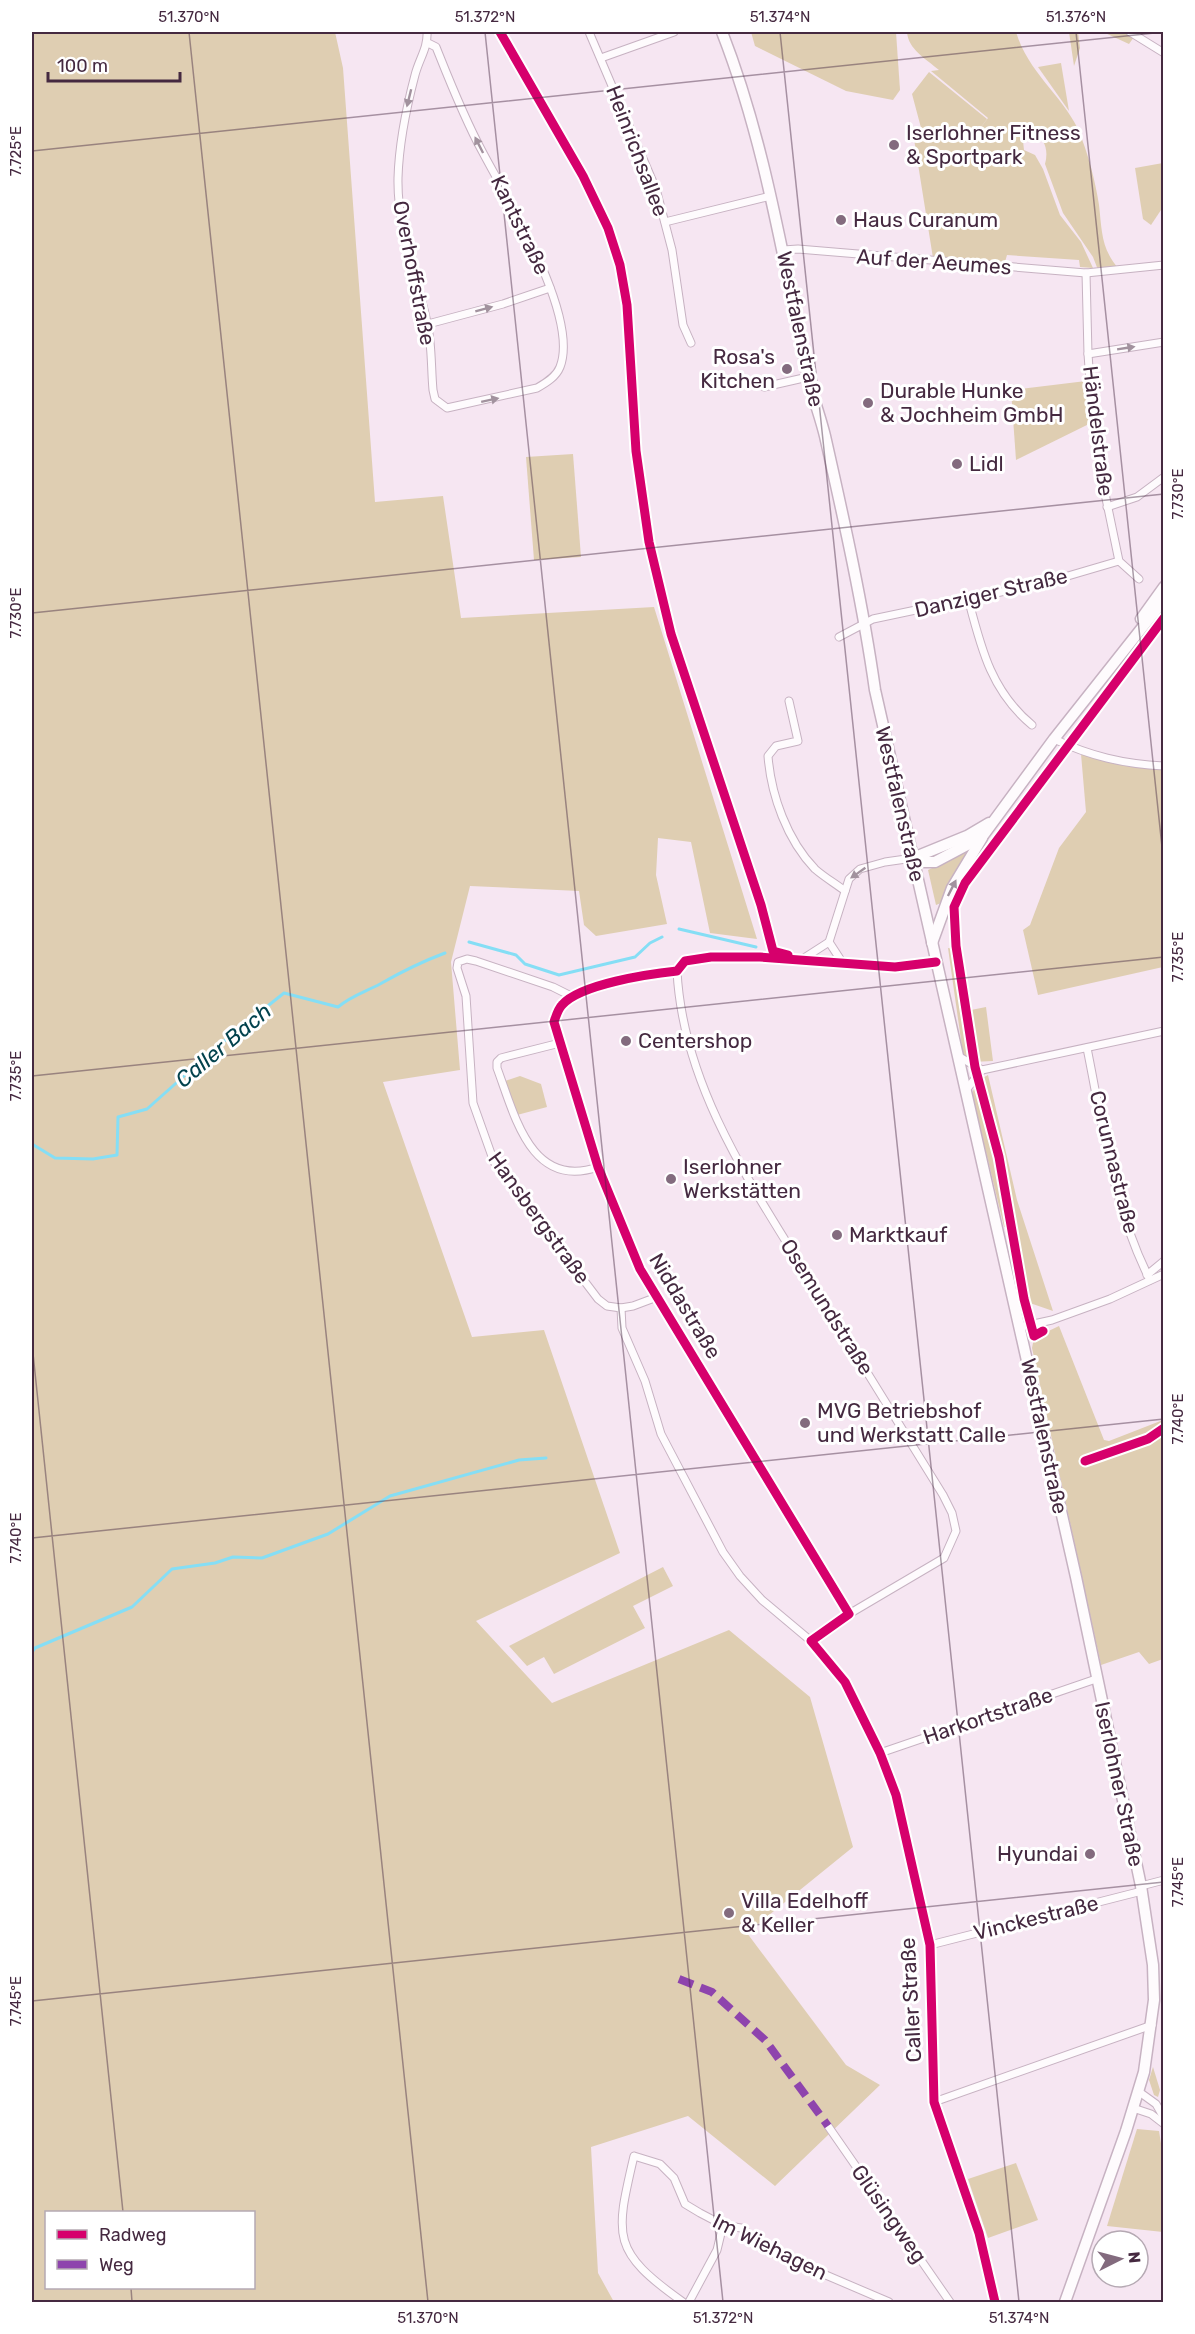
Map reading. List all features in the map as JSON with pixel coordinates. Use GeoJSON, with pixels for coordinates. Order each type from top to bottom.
{"type":"FeatureCollection","features":[{"type":"Feature","properties":{"kind":"main road","name":"Westfalenstraße"},"geometry":{"type":"LineString","coordinates":[[722,32],[746,102],[771,196],[808,377],[825,435],[875,690],[1076,1577]]}},
{"type":"Feature","properties":{"kind":"main road"},"geometry":{"type":"LineString","coordinates":[[932,943],[952,888],[982,837],[1107,669],[1164,587]]}},
{"type":"Feature","properties":{"kind":"main road"},"geometry":{"type":"LineString","coordinates":[[1107,669],[1164,600]]}},
{"type":"Feature","properties":{"kind":"main road"},"geometry":{"type":"LineString","coordinates":[[913,858],[967,836],[998,815]]}},
{"type":"Feature","properties":{"kind":"main road"},"geometry":{"type":"LineString","coordinates":[[913,858],[935,862],[982,837]]}},
{"type":"Feature","properties":{"kind":"main road","name":"Iserlohner Straße"},"geometry":{"type":"LineString","coordinates":[[1065,2302],[1138,2091],[1152,2025],[1153,1965],[1141,1888],[1076,1577]]}},
{"type":"Feature","properties":{"kind":"street","name":"Kantstraße"},"geometry":{"type":"LineString","coordinates":[[427,32],[428,43],[436,47],[464,114],[538,254],[550,288],[563,343],[560,366],[548,382],[521,393],[457,407],[447,408],[435,399]]}},
{"type":"Feature","properties":{"kind":"street","name":"Heinrichsallee"},"geometry":{"type":"LineString","coordinates":[[590,32],[656,189],[665,222],[683,325],[691,343]]}},
{"type":"Feature","properties":{"kind":"street"},"geometry":{"type":"LineString","coordinates":[[601,58],[674,32]]}},
{"type":"Feature","properties":{"kind":"street"},"geometry":{"type":"LineString","coordinates":[[1130,32],[1164,52]]}},
{"type":"Feature","properties":{"kind":"street","name":"Overhoffstraße"},"geometry":{"type":"LineString","coordinates":[[428,43],[416,71],[406,109],[400,143],[398,181],[400,214],[411,271],[428,324],[435,399]]}},
{"type":"Feature","properties":{"kind":"street"},"geometry":{"type":"LineString","coordinates":[[665,222],[771,196]]}},
{"type":"Feature","properties":{"kind":"street","name":"Auf der Aeumes"},"geometry":{"type":"LineString","coordinates":[[783,250],[1086,273],[1164,265]]}},
{"type":"Feature","properties":{"kind":"street","name":"Händelstraße"},"geometry":{"type":"LineString","coordinates":[[1086,273],[1093,424],[1119,561]]}},
{"type":"Feature","properties":{"kind":"street"},"geometry":{"type":"LineString","coordinates":[[428,324],[503,304],[550,288]]}},
{"type":"Feature","properties":{"kind":"street"},"geometry":{"type":"LineString","coordinates":[[1088,354],[1164,342]]}},
{"type":"Feature","properties":{"kind":"street"},"geometry":{"type":"LineString","coordinates":[[764,387],[808,377]]}},
{"type":"Feature","properties":{"kind":"street"},"geometry":{"type":"LineString","coordinates":[[1107,507],[1137,497],[1164,477]]}},
{"type":"Feature","properties":{"kind":"street"},"geometry":{"type":"LineString","coordinates":[[1119,561],[1139,579]]}},
{"type":"Feature","properties":{"kind":"street","name":"Danziger Straße"},"geometry":{"type":"LineString","coordinates":[[840,636],[863,622],[1044,583],[1119,561]]}},
{"type":"Feature","properties":{"kind":"street"},"geometry":{"type":"LineString","coordinates":[[968,598],[982,650],[993,678],[1012,709],[1032,725]]}},
{"type":"Feature","properties":{"kind":"street"},"geometry":{"type":"LineString","coordinates":[[789,701],[798,741],[776,746],[768,756],[777,801],[802,853],[816,870],[845,891]]}},
{"type":"Feature","properties":{"kind":"street"},"geometry":{"type":"LineString","coordinates":[[1054,739],[1086,754],[1112,761],[1164,766]]}},
{"type":"Feature","properties":{"kind":"street"},"geometry":{"type":"LineString","coordinates":[[801,960],[829,942],[849,879],[860,869],[913,858]]}},
{"type":"Feature","properties":{"kind":"street"},"geometry":{"type":"LineString","coordinates":[[829,942],[842,962]]}},
{"type":"Feature","properties":{"kind":"street"},"geometry":{"type":"LineString","coordinates":[[571,996],[632,977],[677,971],[685,962],[711,957],[842,962],[895,968],[936,962]]}},
{"type":"Feature","properties":{"kind":"street","name":"Hansbergstraße"},"geometry":{"type":"LineString","coordinates":[[571,996],[553,987],[476,961],[466,959],[458,962],[457,968],[466,996],[473,1103],[494,1162],[598,1299],[607,1306],[621,1308]]}},
{"type":"Feature","properties":{"kind":"street","name":"Osemundstraße"},"geometry":{"type":"LineString","coordinates":[[677,971],[678,990],[688,1040],[701,1087],[772,1218],[952,1513],[956,1531],[944,1558],[849,1614],[812,1641]]}},
{"type":"Feature","properties":{"kind":"street","name":"Niddastraße"},"geometry":{"type":"LineString","coordinates":[[571,996],[560,1007],[554,1022],[598,1167],[640,1269],[849,1614]]}},
{"type":"Feature","properties":{"kind":"street"},"geometry":{"type":"LineString","coordinates":[[966,1090],[982,1070],[1164,1031]]}},
{"type":"Feature","properties":{"kind":"street"},"geometry":{"type":"LineString","coordinates":[[560,1043],[501,1058],[497,1062],[497,1068],[525,1141],[540,1158],[566,1172],[582,1173],[598,1167]]}},
{"type":"Feature","properties":{"kind":"street","name":"Corunnastraße"},"geometry":{"type":"LineString","coordinates":[[1087,1048],[1097,1106],[1125,1219],[1136,1254],[1149,1278]]}},
{"type":"Feature","properties":{"kind":"street"},"geometry":{"type":"LineString","coordinates":[[958,1056],[982,1070]]}},
{"type":"Feature","properties":{"kind":"street"},"geometry":{"type":"LineString","coordinates":[[1020,1327],[1060,1317],[1135,1289],[1149,1278],[1164,1261]]}},
{"type":"Feature","properties":{"kind":"street"},"geometry":{"type":"LineString","coordinates":[[1149,1278],[1164,1274]]}},
{"type":"Feature","properties":{"kind":"street"},"geometry":{"type":"LineString","coordinates":[[621,1308],[657,1297]]}},
{"type":"Feature","properties":{"kind":"street","name":"Caller Straße"},"geometry":{"type":"LineString","coordinates":[[621,1308],[622,1328],[645,1382],[661,1434],[723,1552],[758,1596],[812,1641],[845,1682],[880,1753],[896,1795],[930,1945],[934,2102],[979,2233],[994,2302]]}},
{"type":"Feature","properties":{"kind":"street","name":"Harkortstraße"},"geometry":{"type":"LineString","coordinates":[[880,1753],[1096,1679]]}},
{"type":"Feature","properties":{"kind":"street","name":"Vinckestraße"},"geometry":{"type":"LineString","coordinates":[[930,1945],[1164,1880]]}},
{"type":"Feature","properties":{"kind":"street"},"geometry":{"type":"LineString","coordinates":[[934,2102],[1152,2025]]}},
{"type":"Feature","properties":{"kind":"street"},"geometry":{"type":"LineString","coordinates":[[1138,2091],[1156,2103],[1164,2118]]}},
{"type":"Feature","properties":{"kind":"street"},"geometry":{"type":"LineString","coordinates":[[1133,2108],[1151,2114],[1164,2124]]}},
{"type":"Feature","properties":{"kind":"street","name":"Glüsingweg"},"geometry":{"type":"LineString","coordinates":[[828,2126],[950,2302]]}},
{"type":"Feature","properties":{"kind":"street","name":"Im Wiehagen"},"geometry":{"type":"LineString","coordinates":[[683,2302],[636,2263],[622,2238],[620,2214],[634,2156],[660,2163],[674,2178],[685,2204],[723,2225],[741,2228],[772,2252],[889,2302]]}},
{"type":"Feature","properties":{"kind":"street"},"geometry":{"type":"LineString","coordinates":[[689,2302],[717,2250],[723,2225]]}},
{"type":"Feature","properties":{"kind":"shaded area"},"geometry":{"type":"Polygon","coordinates":[[[32,32],[335,32],[343,68],[375,502],[443,496],[461,618],[654,607],[757,939],[710,933],[691,842],[658,838],[656,875],[667,924],[596,936],[584,925],[579,891],[470,886],[451,962],[460,1070],[383,1082],[472,1337],[544,1330],[620,1553],[476,1621],[552,1703],[729,1630],[810,1697],[853,1847],[747,1933],[846,2065],[880,2085],[775,2186],[688,2116],[591,2147],[598,2273],[614,2302],[32,2302],[32,32]]]}},
{"type":"Feature","properties":{"kind":"shaded area"},"geometry":{"type":"Polygon","coordinates":[[[751,32],[896,32],[900,90],[893,100],[846,91],[755,46],[751,32]]]}},
{"type":"Feature","properties":{"kind":"shaded area"},"geometry":{"type":"Polygon","coordinates":[[[907,32],[1016,32],[1028,59],[1071,116],[1078,129],[1093,176],[1106,247],[1119,269],[1098,270],[1093,257],[1063,213],[1045,164],[1046,148],[1042,140],[1033,136],[1027,136],[1023,141],[1024,150],[1035,155],[1043,169],[1060,215],[1081,242],[1093,268],[1080,267],[1079,260],[1007,255],[1005,262],[933,258],[914,139],[924,139],[912,94],[929,72],[987,119],[972,139],[988,118],[931,71],[939,70],[914,49],[907,32]]]}},
{"type":"Feature","properties":{"kind":"shaded area"},"geometry":{"type":"Polygon","coordinates":[[[1069,32],[1078,32],[1080,48],[1074,66],[1069,32]]]}},
{"type":"Feature","properties":{"kind":"shaded area"},"geometry":{"type":"Polygon","coordinates":[[[1103,32],[1125,32],[1134,37],[1129,44],[1103,32]]]}},
{"type":"Feature","properties":{"kind":"shaded area"},"geometry":{"type":"Polygon","coordinates":[[[1061,63],[1069,111],[1038,67],[1061,63]]]}},
{"type":"Feature","properties":{"kind":"shaded area"},"geometry":{"type":"Polygon","coordinates":[[[1163,163],[1163,207],[1151,225],[1143,219],[1135,168],[1163,163]]]}},
{"type":"Feature","properties":{"kind":"shaded area"},"geometry":{"type":"Polygon","coordinates":[[[1086,381],[1091,423],[1016,460],[1011,390],[1086,381]]]}},
{"type":"Feature","properties":{"kind":"shaded area"},"geometry":{"type":"Polygon","coordinates":[[[573,454],[581,557],[534,560],[526,457],[573,454]]]}},
{"type":"Feature","properties":{"kind":"shaded area"},"geometry":{"type":"Polygon","coordinates":[[[1081,754],[1111,762],[1163,766],[1163,967],[1038,995],[1023,930],[1030,925],[1059,848],[1086,812],[1081,754]]]}},
{"type":"Feature","properties":{"kind":"shaded area"},"geometry":{"type":"Polygon","coordinates":[[[967,851],[941,903],[936,905],[928,870],[967,851]]]}},
{"type":"Feature","properties":{"kind":"shaded area"},"geometry":{"type":"Polygon","coordinates":[[[948,948],[955,949],[966,1011],[986,1007],[993,1061],[972,1062],[963,1054],[948,948]]]}},
{"type":"Feature","properties":{"kind":"shaded area"},"geometry":{"type":"Polygon","coordinates":[[[988,1075],[1017,1200],[1053,1311],[1027,1302],[1013,1226],[1004,1227],[972,1094],[977,1081],[988,1075]]]}},
{"type":"Feature","properties":{"kind":"shaded area"},"geometry":{"type":"Polygon","coordinates":[[[520,1076],[541,1084],[547,1107],[517,1115],[505,1081],[520,1076]]]}},
{"type":"Feature","properties":{"kind":"shaded area"},"geometry":{"type":"Polygon","coordinates":[[[1059,1326],[1104,1440],[1109,1441],[1163,1420],[1163,1659],[1149,1664],[1139,1652],[1101,1665],[1032,1348],[1034,1338],[1059,1326]]]}},
{"type":"Feature","properties":{"kind":"shaded area"},"geometry":{"type":"Polygon","coordinates":[[[663,1567],[673,1586],[633,1606],[645,1628],[554,1674],[544,1657],[527,1666],[509,1646],[663,1567]]]}},
{"type":"Feature","properties":{"kind":"shaded area"},"geometry":{"type":"Polygon","coordinates":[[[1153,2067],[1160,2090],[1158,2097],[1154,2095],[1149,2080],[1153,2067]]]}},
{"type":"Feature","properties":{"kind":"shaded area"},"geometry":{"type":"Polygon","coordinates":[[[1137,2129],[1159,2131],[1164,2162],[1163,2232],[1107,2226],[1137,2129]]]}},
{"type":"Feature","properties":{"kind":"shaded area"},"geometry":{"type":"Polygon","coordinates":[[[1016,2163],[1038,2220],[988,2238],[968,2179],[1016,2163]]]}},
{"type":"Feature","properties":{"kind":"waterway","name":"Caller Bach"},"geometry":{"type":"LineString","coordinates":[[679,929],[756,947]]}},
{"type":"Feature","properties":{"kind":"waterway","name":"Caller Bach"},"geometry":{"type":"LineString","coordinates":[[469,942],[516,955],[525,964],[559,975],[635,957],[650,943],[662,937]]}},
{"type":"Feature","properties":{"kind":"waterway","name":"Caller Bach"},"geometry":{"type":"LineString","coordinates":[[32,1144],[55,1158],[93,1159],[117,1155],[118,1117],[147,1109],[219,1045],[284,993],[338,1007],[403,971],[445,953]]}},
{"type":"Feature","properties":{"kind":"waterway"},"geometry":{"type":"LineString","coordinates":[[32,1652],[35,1648],[132,1607],[172,1569],[215,1563],[233,1557],[262,1558],[328,1534],[390,1496],[519,1460],[546,1458]]}},
{"type":"Feature","properties":{"kind":"marked path"},"geometry":{"type":"LineString","coordinates":[[679,1979],[712,1992],[765,2040],[828,2126]]}},
{"type":"Feature","properties":{"kind":"cycle path"},"geometry":{"type":"LineString","coordinates":[[500,32],[583,176],[608,228],[620,265],[627,305],[636,451],[649,542],[671,634],[761,905],[773,951],[788,955]]}},
{"type":"Feature","properties":{"kind":"cycle path"},"geometry":{"type":"LineString","coordinates":[[1043,1331],[1034,1336],[1024,1299],[999,1157],[975,1067],[956,946],[954,907],[965,883],[1164,618]]}},
{"type":"Feature","properties":{"kind":"cycle path"},"geometry":{"type":"LineString","coordinates":[[936,962],[895,967],[760,957],[711,957],[685,961],[677,971],[616,981],[584,991],[562,1005],[554,1022],[598,1167],[640,1269],[849,1614],[811,1641],[845,1682],[880,1753],[896,1795],[930,1945],[934,2102],[979,2233],[995,2302]]}},
{"type":"Feature","properties":{"kind":"cycle path"},"geometry":{"type":"LineString","coordinates":[[1085,1461],[1148,1439],[1164,1428]]}},
{"type":"Feature","properties":{"kind":"place","name":"Iserlohner Fitness & Sportpark"},"geometry":{"type":"Point","coordinates":[894,145]}},
{"type":"Feature","properties":{"kind":"place","name":"Haus Curanum"},"geometry":{"type":"Point","coordinates":[841,220]}},
{"type":"Feature","properties":{"kind":"place","name":"Rosa's Kitchen"},"geometry":{"type":"Point","coordinates":[787,369]}},
{"type":"Feature","properties":{"kind":"place","name":"Durable Hunke & Jochheim GmbH"},"geometry":{"type":"Point","coordinates":[868,403]}},
{"type":"Feature","properties":{"kind":"place","name":"Lidl"},"geometry":{"type":"Point","coordinates":[957,464]}},
{"type":"Feature","properties":{"kind":"place","name":"Centershop"},"geometry":{"type":"Point","coordinates":[626,1041]}},
{"type":"Feature","properties":{"kind":"place","name":"Iserlohner Werkstätten"},"geometry":{"type":"Point","coordinates":[671,1179]}},
{"type":"Feature","properties":{"kind":"place","name":"Marktkauf"},"geometry":{"type":"Point","coordinates":[837,1235]}},
{"type":"Feature","properties":{"kind":"place","name":"MVG Betriebshof und Werkstatt Calle"},"geometry":{"type":"Point","coordinates":[805,1423]}},
{"type":"Feature","properties":{"kind":"place","name":"Hyundai"},"geometry":{"type":"Point","coordinates":[1090,1854]}},
{"type":"Feature","properties":{"kind":"place","name":"Villa Edelhoff & Keller"},"geometry":{"type":"Point","coordinates":[729,1913]}}]}
